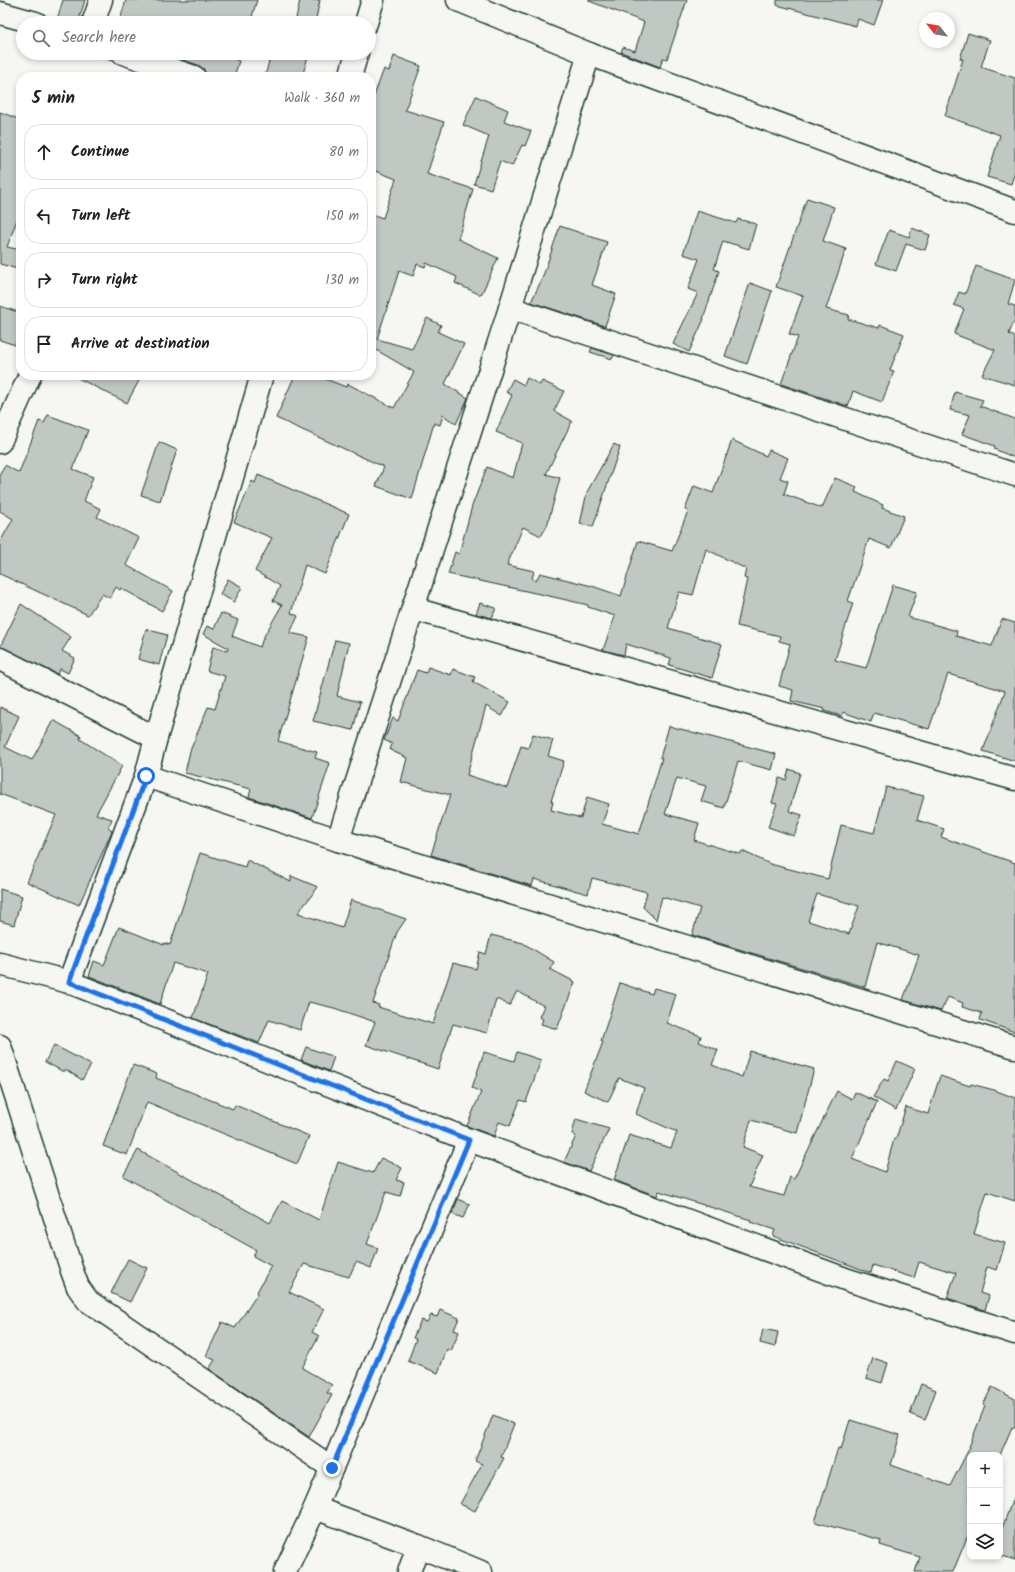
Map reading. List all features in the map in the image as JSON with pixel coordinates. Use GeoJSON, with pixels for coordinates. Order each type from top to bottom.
{"type":"FeatureCollection","features":[{"type":"Feature","properties":{"kind":"street"},"geometry":{"type":"LineString","coordinates":[[95,16],[101,0]]}},
{"type":"Feature","properties":{"kind":"street"},"geometry":{"type":"LineString","coordinates":[[368,16],[373,0]]}},
{"type":"Feature","properties":{"kind":"street"},"geometry":{"type":"LineString","coordinates":[[458,0],[589,54],[1015,211]]}},
{"type":"Feature","properties":{"kind":"street"},"geometry":{"type":"LineString","coordinates":[[0,13],[16,17]]}},
{"type":"Feature","properties":{"kind":"street"},"geometry":{"type":"LineString","coordinates":[[338,840],[414,609],[589,54]]}},
{"type":"Feature","properties":{"kind":"street"},"geometry":{"type":"LineString","coordinates":[[351,72],[355,60]]}},
{"type":"Feature","properties":{"kind":"street"},"geometry":{"type":"LineString","coordinates":[[130,63],[171,72]]}},
{"type":"Feature","properties":{"kind":"street"},"geometry":{"type":"LineString","coordinates":[[510,308],[1015,475]]}},
{"type":"Feature","properties":{"kind":"street"},"geometry":{"type":"LineString","coordinates":[[0,442],[28,380]]}},
{"type":"Feature","properties":{"kind":"street"},"geometry":{"type":"LineString","coordinates":[[69,982],[146,776],[261,380]]}},
{"type":"Feature","properties":{"kind":"street"},"geometry":{"type":"LineString","coordinates":[[414,609],[1015,778]]}},
{"type":"Feature","properties":{"kind":"street"},"geometry":{"type":"LineString","coordinates":[[0,659],[156,738]]}},
{"type":"Feature","properties":{"kind":"street"},"geometry":{"type":"LineString","coordinates":[[146,776],[338,840],[1015,1047]]}},
{"type":"Feature","properties":{"kind":"street"},"geometry":{"type":"LineString","coordinates":[[3,970],[69,982],[469,1140],[848,1280],[1015,1333]]}},
{"type":"Feature","properties":{"kind":"street"},"geometry":{"type":"LineString","coordinates":[[0,1046],[72,1271],[78,1286],[88,1302],[332,1468]]}},
{"type":"Feature","properties":{"kind":"street"},"geometry":{"type":"LineString","coordinates":[[285,1572],[315,1508],[469,1140]]}},
{"type":"Feature","properties":{"kind":"street"},"geometry":{"type":"LineString","coordinates":[[315,1508],[418,1546],[480,1572]]}},
{"type":"Feature","properties":{"kind":"street"},"geometry":{"type":"LineString","coordinates":[[409,1572],[418,1546]]}},
{"type":"Feature","properties":{"kind":"building"},"geometry":{"type":"Polygon","coordinates":[[[63,0],[85,0],[80,16],[58,16],[63,0]]]}},
{"type":"Feature","properties":{"kind":"building"},"geometry":{"type":"Polygon","coordinates":[[[126,0],[257,0],[252,16],[121,16],[126,0]]]}},
{"type":"Feature","properties":{"kind":"building"},"geometry":{"type":"Polygon","coordinates":[[[300,0],[320,0],[317,16],[297,16],[300,0]]]}},
{"type":"Feature","properties":{"kind":"building"},"geometry":{"type":"Polygon","coordinates":[[[589,0],[687,0],[667,59],[663,58],[660,67],[621,52],[623,47],[635,51],[644,22],[589,0]]]}},
{"type":"Feature","properties":{"kind":"building"},"geometry":{"type":"Polygon","coordinates":[[[777,0],[883,0],[874,25],[858,19],[856,26],[777,5],[777,0]]]}},
{"type":"Feature","properties":{"kind":"building"},"geometry":{"type":"Polygon","coordinates":[[[968,33],[990,40],[981,67],[1015,78],[1015,171],[1011,184],[987,177],[1000,135],[945,116],[963,59],[960,59],[968,33]]]}},
{"type":"Feature","properties":{"kind":"building"},"geometry":{"type":"Polygon","coordinates":[[[394,56],[421,66],[405,110],[444,122],[427,174],[473,189],[458,239],[498,258],[481,295],[455,283],[457,277],[426,263],[425,267],[417,264],[413,276],[399,271],[377,339],[412,349],[427,318],[441,325],[438,332],[464,344],[445,384],[468,398],[456,424],[443,415],[440,425],[434,423],[412,499],[376,486],[384,467],[276,418],[293,380],[328,380],[346,387],[348,384],[394,408],[414,372],[376,350],[376,216],[383,218],[396,179],[376,171],[376,91],[384,69],[389,71],[394,56]]]}},
{"type":"Feature","properties":{"kind":"building"},"geometry":{"type":"Polygon","coordinates":[[[183,60],[239,61],[236,72],[205,72],[204,69],[198,65],[183,60]]]}},
{"type":"Feature","properties":{"kind":"building"},"geometry":{"type":"Polygon","coordinates":[[[269,60],[307,60],[303,72],[266,72],[269,60]]]}},
{"type":"Feature","properties":{"kind":"building"},"geometry":{"type":"Polygon","coordinates":[[[476,96],[508,110],[504,121],[531,131],[525,146],[522,145],[512,166],[500,161],[491,189],[474,184],[489,136],[463,125],[476,96]]]}},
{"type":"Feature","properties":{"kind":"building"},"geometry":{"type":"Polygon","coordinates":[[[0,112],[16,118],[16,223],[7,247],[16,249],[16,269],[0,264],[0,112]]]}},
{"type":"Feature","properties":{"kind":"building"},"geometry":{"type":"Polygon","coordinates":[[[807,198],[834,207],[823,241],[846,249],[826,309],[849,315],[848,319],[879,328],[880,325],[904,334],[890,370],[894,371],[882,402],[853,391],[848,406],[781,384],[798,337],[789,334],[803,296],[776,287],[807,198]]]}},
{"type":"Feature","properties":{"kind":"building"},"geometry":{"type":"Polygon","coordinates":[[[697,211],[736,223],[738,219],[756,224],[749,249],[723,241],[714,269],[719,271],[704,319],[689,352],[673,344],[698,293],[688,289],[699,259],[683,254],[697,211]]]}},
{"type":"Feature","properties":{"kind":"building"},"geometry":{"type":"Polygon","coordinates":[[[560,226],[607,242],[592,285],[616,294],[605,326],[531,302],[542,279],[560,226]]]}},
{"type":"Feature","properties":{"kind":"building"},"geometry":{"type":"Polygon","coordinates":[[[912,228],[930,235],[925,250],[906,244],[896,271],[876,264],[889,230],[909,237],[912,228]]]}},
{"type":"Feature","properties":{"kind":"building"},"geometry":{"type":"Polygon","coordinates":[[[976,266],[1015,280],[1008,304],[1015,306],[1015,319],[1009,334],[1015,337],[1015,385],[982,375],[995,350],[954,334],[964,309],[954,305],[959,292],[965,294],[976,266]]]}},
{"type":"Feature","properties":{"kind":"building"},"geometry":{"type":"Polygon","coordinates":[[[750,283],[772,291],[747,364],[725,356],[750,283]]]}},
{"type":"Feature","properties":{"kind":"building"},"geometry":{"type":"Polygon","coordinates":[[[0,306],[16,311],[16,342],[15,345],[0,340],[0,306]]]}},
{"type":"Feature","properties":{"kind":"building"},"geometry":{"type":"Polygon","coordinates":[[[592,348],[614,355],[612,359],[590,352],[592,348]]]}},
{"type":"Feature","properties":{"kind":"building"},"geometry":{"type":"Polygon","coordinates":[[[527,378],[540,385],[542,381],[564,391],[554,411],[572,421],[546,474],[560,478],[547,526],[541,536],[523,527],[507,565],[534,571],[532,579],[536,581],[540,573],[592,586],[621,596],[638,541],[672,551],[688,511],[685,510],[694,486],[713,493],[732,440],[766,456],[769,450],[788,458],[780,478],[788,481],[784,494],[822,508],[835,478],[857,487],[855,492],[883,505],[882,508],[904,516],[891,548],[869,539],[848,601],[853,603],[835,660],[866,668],[893,585],[917,592],[908,617],[957,631],[956,636],[992,646],[1002,619],[1015,623],[1015,761],[983,751],[1005,691],[948,674],[929,729],[874,713],[871,722],[843,712],[842,716],[824,711],[825,709],[791,701],[793,690],[779,686],[790,644],[779,641],[780,636],[737,626],[747,579],[744,578],[746,569],[706,549],[693,595],[679,592],[668,628],[722,644],[712,678],[669,665],[671,658],[626,644],[624,655],[603,650],[615,616],[588,607],[588,605],[448,574],[455,552],[459,554],[472,506],[487,467],[513,478],[522,443],[496,432],[512,395],[506,392],[513,379],[524,385],[527,378]]]}},
{"type":"Feature","properties":{"kind":"building"},"geometry":{"type":"Polygon","coordinates":[[[82,380],[139,380],[127,403],[82,380]]]}},
{"type":"Feature","properties":{"kind":"building"},"geometry":{"type":"Polygon","coordinates":[[[955,392],[983,400],[980,406],[1015,419],[1015,458],[994,449],[995,446],[962,434],[970,415],[950,410],[955,392]]]}},
{"type":"Feature","properties":{"kind":"building"},"geometry":{"type":"Polygon","coordinates":[[[48,415],[88,430],[73,469],[93,477],[84,501],[101,509],[97,517],[139,538],[126,565],[173,591],[162,611],[121,588],[120,590],[116,587],[110,598],[102,594],[88,615],[0,574],[0,542],[13,519],[0,511],[0,473],[5,465],[19,473],[39,421],[44,423],[48,415]]]}},
{"type":"Feature","properties":{"kind":"building"},"geometry":{"type":"Polygon","coordinates":[[[159,442],[177,450],[160,501],[141,495],[159,442]]]}},
{"type":"Feature","properties":{"kind":"building"},"geometry":{"type":"Polygon","coordinates":[[[614,444],[620,447],[593,527],[580,524],[587,492],[614,444]]]}},
{"type":"Feature","properties":{"kind":"building"},"geometry":{"type":"Polygon","coordinates":[[[258,475],[349,514],[325,574],[305,565],[291,613],[298,616],[290,633],[309,637],[278,741],[317,752],[315,758],[330,763],[312,818],[249,797],[251,789],[185,773],[190,751],[208,707],[215,709],[225,676],[207,671],[213,647],[227,651],[228,648],[203,634],[207,626],[214,629],[221,613],[238,620],[232,636],[260,647],[263,638],[282,605],[273,601],[280,586],[255,571],[272,538],[234,522],[252,481],[255,483],[258,475]]]}},
{"type":"Feature","properties":{"kind":"building"},"geometry":{"type":"Polygon","coordinates":[[[228,579],[242,587],[234,602],[220,594],[228,579]]]}},
{"type":"Feature","properties":{"kind":"building"},"geometry":{"type":"Polygon","coordinates":[[[480,603],[496,608],[492,618],[476,614],[480,603]]]}},
{"type":"Feature","properties":{"kind":"building"},"geometry":{"type":"Polygon","coordinates":[[[21,604],[71,637],[62,651],[75,658],[68,673],[60,669],[57,674],[0,647],[21,604]]]}},
{"type":"Feature","properties":{"kind":"building"},"geometry":{"type":"Polygon","coordinates":[[[146,629],[167,635],[159,665],[138,659],[146,629]]]}},
{"type":"Feature","properties":{"kind":"building"},"geometry":{"type":"Polygon","coordinates":[[[335,640],[349,643],[337,696],[360,702],[353,730],[313,721],[335,640]]]}},
{"type":"Feature","properties":{"kind":"building"},"geometry":{"type":"Polygon","coordinates":[[[428,667],[451,675],[453,669],[475,677],[473,682],[510,702],[502,716],[486,706],[467,775],[507,788],[521,746],[528,748],[533,734],[553,740],[548,756],[564,761],[551,801],[553,802],[551,810],[581,818],[587,797],[609,804],[602,824],[639,834],[662,758],[660,758],[669,726],[776,754],[772,770],[738,761],[724,808],[701,801],[706,786],[677,778],[665,814],[699,823],[694,840],[740,854],[742,851],[770,864],[828,879],[841,825],[874,833],[886,787],[924,796],[917,820],[944,829],[941,837],[1015,863],[1015,1032],[980,1020],[982,1013],[962,1007],[963,1003],[948,997],[941,1011],[903,1000],[919,955],[877,942],[865,987],[692,935],[700,908],[662,897],[656,920],[643,907],[647,892],[592,878],[588,894],[534,879],[532,886],[431,855],[450,795],[401,782],[407,758],[390,750],[392,744],[384,740],[393,718],[398,721],[417,670],[426,673],[428,667]],[[817,894],[808,921],[849,934],[859,906],[817,894]]]}},
{"type":"Feature","properties":{"kind":"building"},"geometry":{"type":"Polygon","coordinates":[[[0,707],[19,716],[5,747],[32,760],[53,720],[81,736],[80,739],[122,766],[96,814],[112,819],[108,828],[112,831],[79,905],[27,882],[56,815],[0,794],[0,707]]]}},
{"type":"Feature","properties":{"kind":"building"},"geometry":{"type":"Polygon","coordinates":[[[789,769],[800,773],[789,811],[802,815],[794,836],[768,827],[777,804],[772,803],[779,778],[786,780],[789,769]]]}},
{"type":"Feature","properties":{"kind":"building"},"geometry":{"type":"Polygon","coordinates":[[[200,853],[245,867],[247,860],[291,882],[291,876],[318,887],[298,913],[342,928],[351,900],[406,919],[397,932],[373,1003],[379,1005],[378,1007],[433,1024],[453,963],[476,969],[480,952],[486,954],[491,935],[523,943],[554,962],[550,969],[575,982],[557,1029],[541,1024],[543,1019],[539,1017],[544,1006],[517,991],[510,1005],[496,999],[487,1033],[453,1024],[438,1069],[366,1045],[375,1022],[334,1008],[309,1002],[300,1030],[269,1020],[259,1043],[193,1018],[208,974],[173,963],[160,1004],[89,976],[94,961],[104,965],[119,927],[164,945],[164,943],[170,945],[200,853]]]}},
{"type":"Feature","properties":{"kind":"building"},"geometry":{"type":"Polygon","coordinates":[[[0,889],[22,896],[14,925],[0,921],[0,889]]]}},
{"type":"Feature","properties":{"kind":"building"},"geometry":{"type":"Polygon","coordinates":[[[620,983],[652,994],[654,988],[676,994],[667,1023],[701,1036],[699,1042],[718,1050],[712,1065],[742,1077],[750,1051],[814,1069],[797,1133],[751,1120],[743,1147],[763,1155],[749,1187],[784,1196],[790,1177],[794,1179],[837,1091],[852,1099],[855,1092],[877,1102],[852,1159],[885,1172],[894,1139],[896,1139],[906,1107],[928,1114],[940,1076],[970,1086],[971,1084],[994,1090],[1015,1098],[1015,1201],[987,1192],[974,1234],[1005,1243],[997,1270],[987,1267],[980,1293],[989,1296],[985,1310],[947,1298],[956,1273],[919,1262],[914,1278],[873,1265],[871,1273],[773,1236],[775,1230],[750,1222],[751,1220],[659,1191],[657,1196],[614,1180],[629,1135],[671,1148],[677,1132],[636,1114],[644,1088],[619,1078],[608,1102],[584,1091],[603,1042],[601,1041],[620,983]]]}},
{"type":"Feature","properties":{"kind":"building"},"geometry":{"type":"Polygon","coordinates":[[[54,1045],[91,1065],[82,1080],[65,1069],[64,1072],[45,1062],[54,1045]]]}},
{"type":"Feature","properties":{"kind":"building"},"geometry":{"type":"Polygon","coordinates":[[[306,1047],[334,1057],[329,1071],[301,1060],[306,1047]]]}},
{"type":"Feature","properties":{"kind":"building"},"geometry":{"type":"Polygon","coordinates":[[[484,1052],[514,1061],[517,1052],[541,1060],[526,1102],[520,1100],[510,1126],[499,1122],[494,1136],[467,1126],[481,1092],[472,1088],[484,1052]]]}},
{"type":"Feature","properties":{"kind":"building"},"geometry":{"type":"Polygon","coordinates":[[[897,1061],[915,1069],[896,1110],[873,1097],[884,1079],[888,1081],[897,1061]]]}},
{"type":"Feature","properties":{"kind":"building"},"geometry":{"type":"Polygon","coordinates":[[[133,1065],[157,1074],[156,1078],[233,1109],[235,1105],[309,1136],[297,1164],[147,1102],[127,1155],[103,1146],[133,1065]]]}},
{"type":"Feature","properties":{"kind":"building"},"geometry":{"type":"Polygon","coordinates":[[[576,1119],[609,1129],[589,1171],[564,1162],[576,1136],[572,1134],[576,1119]]]}},
{"type":"Feature","properties":{"kind":"building"},"geometry":{"type":"Polygon","coordinates":[[[138,1150],[270,1223],[282,1201],[319,1220],[338,1162],[373,1173],[381,1158],[402,1168],[396,1180],[404,1182],[400,1196],[386,1192],[367,1244],[378,1248],[371,1268],[356,1262],[349,1277],[304,1264],[289,1292],[324,1309],[312,1332],[319,1336],[302,1368],[332,1385],[327,1393],[332,1395],[309,1437],[209,1369],[215,1360],[206,1356],[222,1322],[235,1328],[258,1293],[257,1292],[271,1266],[253,1256],[256,1250],[123,1176],[138,1150]]]}},
{"type":"Feature","properties":{"kind":"building"},"geometry":{"type":"Polygon","coordinates":[[[458,1199],[470,1204],[463,1218],[452,1214],[458,1199]]]}},
{"type":"Feature","properties":{"kind":"building"},"geometry":{"type":"Polygon","coordinates":[[[128,1259],[147,1268],[130,1302],[111,1293],[128,1259]]]}},
{"type":"Feature","properties":{"kind":"building"},"geometry":{"type":"Polygon","coordinates":[[[440,1310],[459,1318],[454,1330],[459,1332],[451,1351],[447,1349],[438,1373],[408,1361],[416,1339],[413,1338],[421,1320],[427,1322],[431,1315],[437,1317],[440,1310]]]}},
{"type":"Feature","properties":{"kind":"building"},"geometry":{"type":"Polygon","coordinates":[[[763,1329],[778,1332],[775,1347],[760,1343],[763,1329]]]}},
{"type":"Feature","properties":{"kind":"building"},"geometry":{"type":"Polygon","coordinates":[[[873,1358],[888,1363],[882,1383],[866,1378],[873,1358]]]}},
{"type":"Feature","properties":{"kind":"building"},"geometry":{"type":"Polygon","coordinates":[[[921,1384],[936,1390],[925,1420],[910,1414],[921,1384]]]}},
{"type":"Feature","properties":{"kind":"building"},"geometry":{"type":"Polygon","coordinates":[[[992,1387],[1015,1399],[1015,1428],[1012,1427],[1001,1452],[967,1452],[985,1406],[983,1405],[992,1387]]]}},
{"type":"Feature","properties":{"kind":"building"},"geometry":{"type":"Polygon","coordinates":[[[493,1415],[514,1424],[501,1457],[504,1458],[475,1511],[460,1504],[482,1464],[475,1461],[493,1415]]]}},
{"type":"Feature","properties":{"kind":"building"},"geometry":{"type":"Polygon","coordinates":[[[850,1420],[900,1435],[891,1465],[950,1486],[967,1453],[967,1537],[953,1572],[915,1572],[920,1557],[880,1545],[881,1540],[815,1522],[838,1448],[841,1449],[850,1420]]]}},
{"type":"Feature","properties":{"kind":"building"},"geometry":{"type":"Polygon","coordinates":[[[1013,1498],[1015,1498],[1015,1560],[1003,1556],[1003,1526],[1013,1498]]]}},
{"type":"Feature","properties":{"kind":"route"},"geometry":{"type":"LineString","coordinates":[[146,776],[69,982],[469,1140],[332,1468]]}}]}
